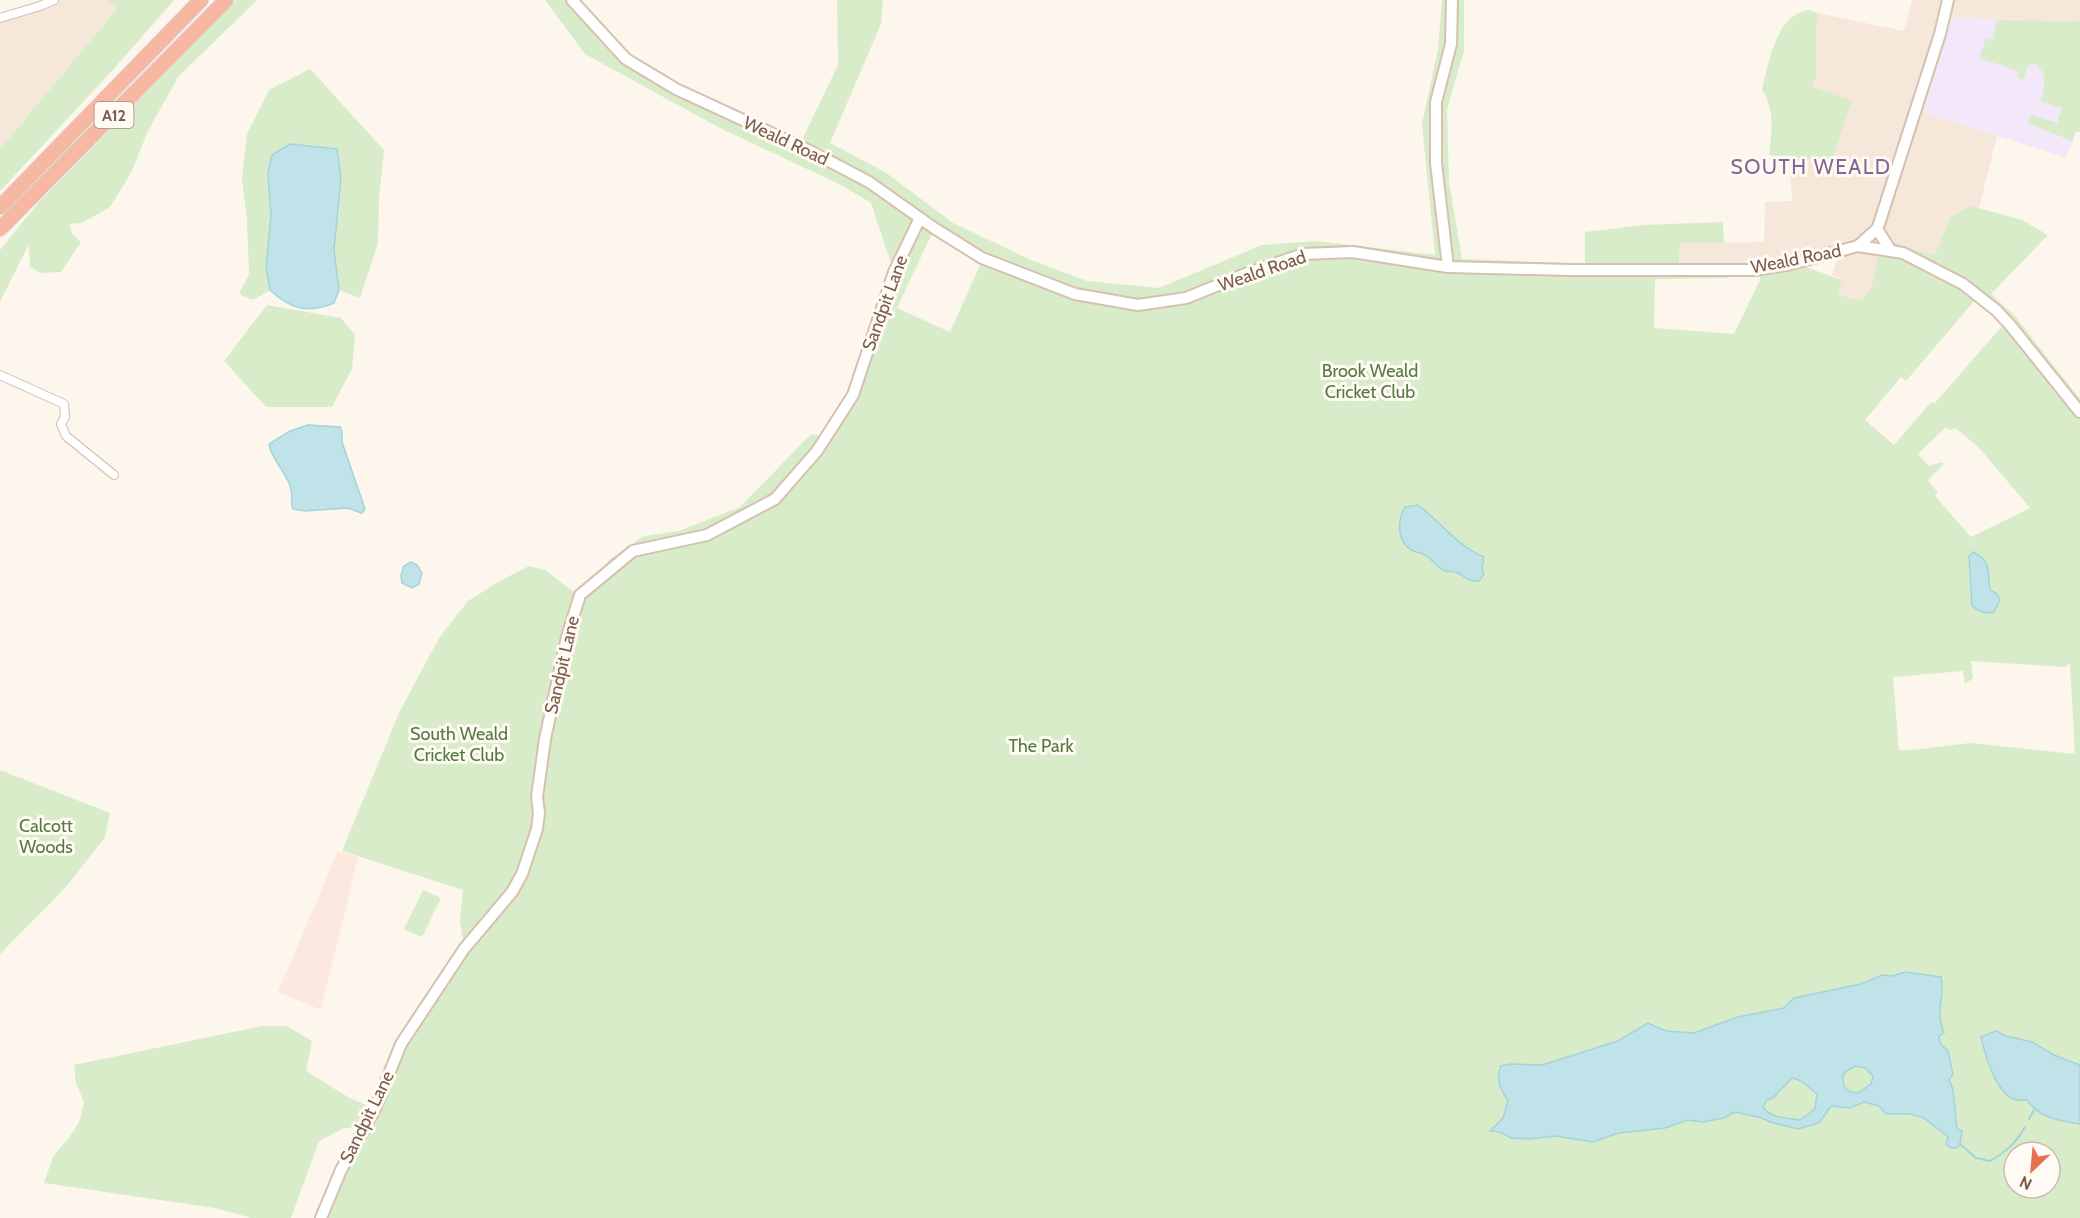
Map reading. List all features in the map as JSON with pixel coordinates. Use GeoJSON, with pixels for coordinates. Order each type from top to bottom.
{"type":"FeatureCollection","features":[{"type":"Feature","properties":{"kind":"highway","name":"A12"},"geometry":{"type":"LineString","coordinates":[[0,207],[201,0]]}},
{"type":"Feature","properties":{"kind":"highway","name":"A12"},"geometry":{"type":"LineString","coordinates":[[0,229],[226,0]]}},
{"type":"Feature","properties":{"kind":"street"},"geometry":{"type":"LineString","coordinates":[[0,18],[54,0]]}},
{"type":"Feature","properties":{"kind":"street","name":"Weald Road"},"geometry":{"type":"LineString","coordinates":[[572,0],[626,59],[693,97],[810,151],[869,182],[982,258],[1075,294],[1138,305],[1186,298],[1303,254],[1353,252],[1448,267],[1754,270],[1787,265],[1858,246],[1903,253],[1963,284],[1996,310],[2080,412]]}},
{"type":"Feature","properties":{"kind":"street"},"geometry":{"type":"LineString","coordinates":[[1448,267],[1436,163],[1436,102],[1451,44],[1452,0]]}},
{"type":"Feature","properties":{"kind":"street"},"geometry":{"type":"LineString","coordinates":[[1858,246],[1877,229],[1940,34],[1948,0]]}},
{"type":"Feature","properties":{"kind":"street","name":"Sandpit Lane"},"geometry":{"type":"LineString","coordinates":[[321,1218],[341,1170],[375,1109],[401,1044],[464,949],[512,892],[522,874],[537,829],[539,813],[537,797],[543,749],[567,637],[580,595],[633,551],[707,535],[775,499],[817,451],[853,395],[894,272],[920,218]]}},
{"type":"Feature","properties":{"kind":"street"},"geometry":{"type":"LineString","coordinates":[[1877,229],[1891,251]]}},
{"type":"Feature","properties":{"kind":"street"},"geometry":{"type":"LineString","coordinates":[[0,375],[63,404],[66,409],[61,424],[66,436],[114,475]]}},
{"type":"Feature","properties":{"kind":"shaded area"},"geometry":{"type":"Polygon","coordinates":[[[58,0],[106,0],[117,9],[0,149],[0,20],[58,0]]]}},
{"type":"Feature","properties":{"kind":"shaded area"},"geometry":{"type":"Polygon","coordinates":[[[1912,0],[2080,0],[2080,21],[1937,16],[1911,108],[1997,136],[1979,208],[1971,206],[1951,216],[1934,256],[1878,255],[1870,292],[1860,301],[1838,294],[1842,280],[1832,275],[1841,247],[1787,265],[1680,270],[1680,243],[1764,242],[1765,202],[1792,201],[1789,158],[1832,160],[1812,87],[1816,77],[1817,13],[1904,31],[1912,0]]]}},
{"type":"Feature","properties":{"kind":"shaded area"},"geometry":{"type":"Polygon","coordinates":[[[1949,18],[2080,21],[2080,132],[2076,132],[2066,158],[1917,110],[1949,18]]]}},
{"type":"Feature","properties":{"kind":"shaded area"},"geometry":{"type":"Polygon","coordinates":[[[338,851],[358,857],[321,1010],[278,992],[338,851]]]}},
{"type":"Feature","properties":{"kind":"green space"},"geometry":{"type":"Polygon","coordinates":[[[106,0],[174,0],[110,73],[0,191],[0,149],[117,9],[106,0]]]}},
{"type":"Feature","properties":{"kind":"green space"},"geometry":{"type":"Polygon","coordinates":[[[236,0],[257,0],[178,77],[148,131],[131,173],[110,207],[82,223],[70,224],[72,234],[81,242],[61,272],[41,273],[30,267],[29,244],[0,302],[0,250],[39,202],[236,0]]]}},
{"type":"Feature","properties":{"kind":"green space"},"geometry":{"type":"Polygon","coordinates":[[[545,0],[565,0],[605,45],[629,65],[697,104],[823,168],[827,151],[802,140],[838,65],[837,0],[883,0],[881,24],[830,143],[885,172],[953,223],[1031,260],[1087,281],[1159,288],[1262,245],[1316,241],[1435,255],[1422,124],[1438,49],[1442,0],[1464,0],[1464,51],[1447,109],[1449,182],[1462,259],[1585,264],[1585,232],[1643,225],[1723,222],[1724,243],[1680,243],[1679,270],[1733,270],[1728,278],[1655,279],[1654,328],[1734,334],[1760,280],[1760,274],[1806,267],[1842,280],[1838,294],[1860,301],[1869,292],[1878,257],[1889,241],[1934,256],[1951,216],[1971,206],[2022,220],[2048,235],[1991,294],[2014,315],[2080,399],[2080,1218],[321,1218],[363,1129],[344,1128],[319,1141],[291,1218],[252,1218],[215,1208],[44,1183],[53,1157],[80,1120],[84,1102],[76,1083],[74,1065],[262,1026],[287,1026],[312,1041],[306,1071],[348,1097],[375,1109],[401,1044],[464,949],[460,920],[463,890],[342,851],[399,713],[439,638],[468,601],[529,566],[545,570],[574,592],[580,590],[597,575],[609,560],[644,536],[679,531],[740,507],[811,434],[826,437],[853,395],[894,272],[871,203],[839,184],[718,127],[585,54],[545,0]],[[934,229],[897,308],[950,332],[983,259],[934,229]],[[1975,300],[1906,381],[1901,377],[1865,420],[1894,445],[1931,402],[1935,403],[2002,326],[1975,300]],[[1946,427],[1918,454],[1929,466],[1942,462],[1944,464],[1928,480],[1938,493],[1935,496],[1971,537],[2030,508],[1981,450],[1956,428],[1950,430],[1946,427]],[[1971,661],[1973,678],[1965,684],[1963,671],[1893,677],[1899,750],[1970,743],[2075,754],[2070,664],[2066,667],[1971,661]]]}},
{"type":"Feature","properties":{"kind":"green space"},"geometry":{"type":"Polygon","coordinates":[[[1809,10],[1817,13],[1816,77],[1812,87],[1852,101],[1832,160],[1799,160],[1769,155],[1771,113],[1762,89],[1771,53],[1781,30],[1789,20],[1798,13],[1809,10]]]}},
{"type":"Feature","properties":{"kind":"green space"},"geometry":{"type":"Polygon","coordinates":[[[1997,20],[2080,21],[2080,132],[2076,132],[2072,141],[2028,123],[2031,115],[2057,123],[2062,108],[2040,101],[2044,90],[2044,75],[2039,67],[2034,63],[2028,66],[2023,80],[2017,78],[2018,71],[1979,58],[1986,38],[1993,40],[1997,20]]]}},
{"type":"Feature","properties":{"kind":"green space"},"geometry":{"type":"Polygon","coordinates":[[[310,69],[384,150],[379,199],[378,243],[360,298],[339,290],[334,250],[341,177],[337,149],[268,173],[271,216],[266,267],[270,290],[253,300],[239,294],[249,274],[247,220],[242,179],[247,134],[269,90],[310,69]]]}},
{"type":"Feature","properties":{"kind":"green space"},"geometry":{"type":"Polygon","coordinates":[[[267,305],[341,318],[355,335],[352,369],[332,407],[266,407],[224,361],[267,305]]]}},
{"type":"Feature","properties":{"kind":"green space","name":"Calcott Woods"},"geometry":{"type":"Polygon","coordinates":[[[0,770],[110,813],[105,837],[66,887],[0,954],[0,770]]]}},
{"type":"Feature","properties":{"kind":"green space"},"geometry":{"type":"Polygon","coordinates":[[[423,890],[441,898],[422,937],[404,929],[423,890]]]}},
{"type":"Feature","properties":{"kind":"water"},"geometry":{"type":"Polygon","coordinates":[[[290,144],[337,149],[341,177],[334,250],[339,290],[334,303],[316,308],[300,308],[277,296],[270,290],[266,267],[271,216],[268,173],[272,155],[290,144]]]}},
{"type":"Feature","properties":{"kind":"water"},"geometry":{"type":"Polygon","coordinates":[[[308,425],[340,427],[342,442],[365,509],[362,513],[347,508],[305,511],[293,509],[289,483],[273,456],[269,444],[290,431],[308,425]]]}},
{"type":"Feature","properties":{"kind":"water"},"geometry":{"type":"Polygon","coordinates":[[[1418,505],[1457,540],[1484,557],[1482,568],[1484,574],[1479,581],[1470,580],[1456,572],[1445,571],[1426,556],[1405,545],[1400,535],[1401,518],[1405,507],[1418,505]]]}},
{"type":"Feature","properties":{"kind":"water"},"geometry":{"type":"Polygon","coordinates":[[[1973,552],[1986,563],[1990,590],[1996,593],[2000,600],[1994,612],[1982,612],[1972,606],[1969,556],[1973,552]]]}},
{"type":"Feature","properties":{"kind":"water"},"geometry":{"type":"Polygon","coordinates":[[[411,562],[417,565],[422,573],[419,584],[412,588],[402,583],[401,575],[404,566],[411,562]]]}},
{"type":"Feature","properties":{"kind":"water"},"geometry":{"type":"Polygon","coordinates":[[[1905,972],[1941,977],[1940,1017],[1944,1033],[1939,1036],[1940,1043],[1948,1051],[1953,1074],[1949,1080],[1953,1089],[1957,1129],[1962,1131],[1957,1148],[1946,1145],[1948,1137],[1924,1118],[1910,1114],[1886,1114],[1879,1106],[1864,1102],[1850,1108],[1831,1106],[1819,1123],[1798,1129],[1735,1112],[1724,1118],[1702,1122],[1688,1120],[1665,1128],[1619,1133],[1593,1142],[1556,1136],[1511,1138],[1500,1132],[1490,1131],[1503,1118],[1508,1101],[1499,1081],[1501,1066],[1542,1065],[1618,1041],[1648,1023],[1666,1031],[1694,1033],[1738,1017],[1784,1008],[1794,998],[1861,984],[1882,975],[1892,976],[1905,972]],[[1855,1066],[1844,1073],[1843,1081],[1847,1089],[1858,1093],[1871,1084],[1873,1076],[1865,1068],[1855,1066]],[[1792,1078],[1774,1097],[1767,1100],[1763,1107],[1774,1115],[1800,1120],[1815,1109],[1817,1094],[1792,1078]]]}},
{"type":"Feature","properties":{"kind":"water"},"geometry":{"type":"Polygon","coordinates":[[[1996,1031],[2006,1036],[2032,1042],[2054,1055],[2080,1065],[2080,1124],[2044,1115],[2027,1100],[2015,1100],[2001,1088],[1992,1071],[1981,1037],[1996,1031]]]}},
{"type":"Feature","properties":{"kind":"waterway"},"geometry":{"type":"LineString","coordinates":[[2029,1119],[2034,1110]]}},
{"type":"Feature","properties":{"kind":"waterway"},"geometry":{"type":"LineString","coordinates":[[1960,1144],[1976,1158],[1990,1161],[2010,1147],[2025,1127]]}},
{"type":"Feature","properties":{"kind":"district","name":"SOUTH WEALD"},"geometry":{"type":"Point","coordinates":[1811,167]}},
{"type":"Feature","properties":{"kind":"park label","name":"Brook Weald Cricket Club"},"geometry":{"type":"Point","coordinates":[1370,382]}},
{"type":"Feature","properties":{"kind":"park label","name":"South Weald Cricket Club"},"geometry":{"type":"Point","coordinates":[459,744]}},
{"type":"Feature","properties":{"kind":"park label","name":"The Park"},"geometry":{"type":"Point","coordinates":[1041,746]}}]}
